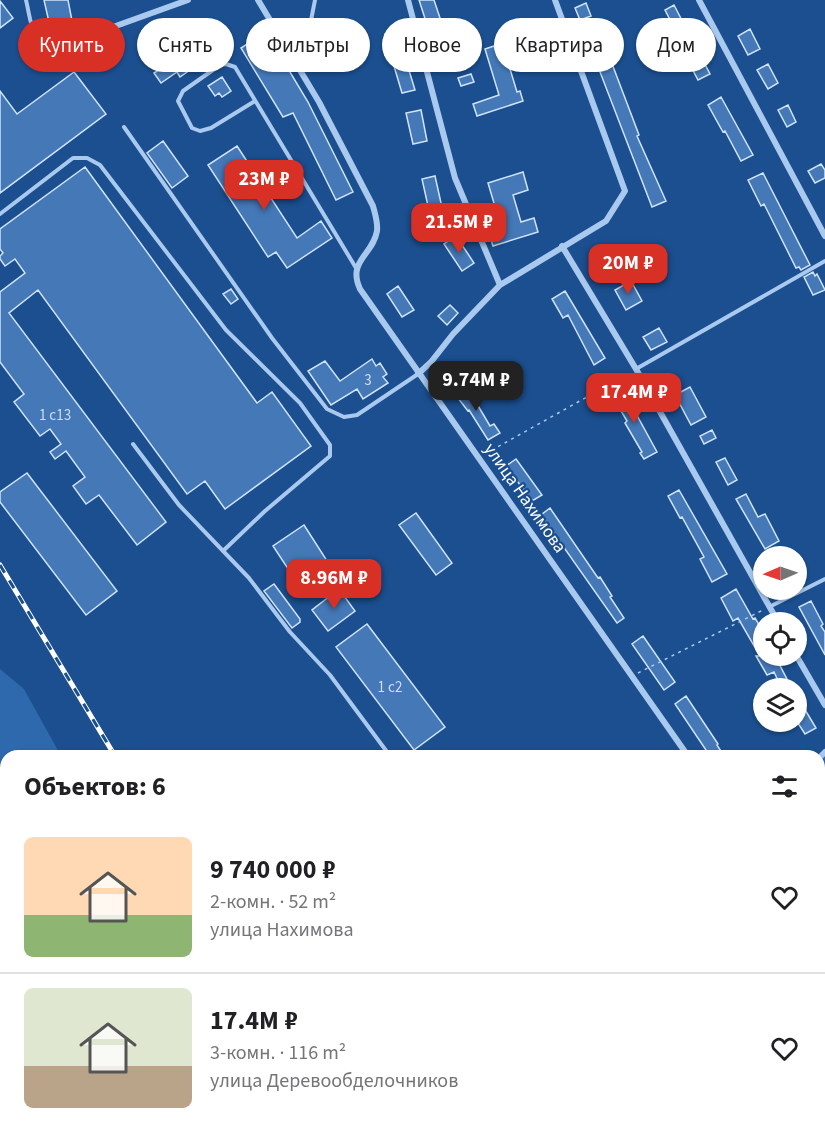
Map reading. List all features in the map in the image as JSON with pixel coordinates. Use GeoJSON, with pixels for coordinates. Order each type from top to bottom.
{"type":"FeatureCollection","features":[{"type":"Feature","properties":{"kind":"street"},"geometry":{"type":"LineString","coordinates":[[125,23],[188,0]]}},
{"type":"Feature","properties":{"kind":"street"},"geometry":{"type":"LineString","coordinates":[[258,0],[269,18]]}},
{"type":"Feature","properties":{"kind":"street"},"geometry":{"type":"LineString","coordinates":[[408,0],[455,178],[500,285]]}},
{"type":"Feature","properties":{"kind":"street"},"geometry":{"type":"LineString","coordinates":[[418,374],[500,285],[606,221],[625,191],[555,0]]}},
{"type":"Feature","properties":{"kind":"street"},"geometry":{"type":"LineString","coordinates":[[699,0],[825,236]]}},
{"type":"Feature","properties":{"kind":"street"},"geometry":{"type":"LineString","coordinates":[[301,72],[354,166],[376,215],[375,238],[356,268]]}},
{"type":"Feature","properties":{"kind":"street"},"geometry":{"type":"LineString","coordinates":[[562,246],[636,369],[772,612]]}},
{"type":"Feature","properties":{"kind":"street","name":"улица Нахимова"},"geometry":{"type":"LineString","coordinates":[[356,268],[356,282],[360,289],[684,750]]}},
{"type":"Feature","properties":{"kind":"street"},"geometry":{"type":"LineString","coordinates":[[802,666],[825,705]]}},
{"type":"Feature","properties":{"kind":"lane"},"geometry":{"type":"LineString","coordinates":[[26,0],[30,18]]}},
{"type":"Feature","properties":{"kind":"lane"},"geometry":{"type":"LineString","coordinates":[[312,18],[315,0]]}},
{"type":"Feature","properties":{"kind":"lane"},"geometry":{"type":"LineString","coordinates":[[255,101],[211,128],[200,131],[192,128],[178,101],[183,91],[220,65],[226,64],[235,68],[255,101],[356,268]]}},
{"type":"Feature","properties":{"kind":"lane"},"geometry":{"type":"LineString","coordinates":[[124,128],[272,338],[327,409],[344,417],[357,415],[418,374]]}},
{"type":"Feature","properties":{"kind":"lane"},"geometry":{"type":"LineString","coordinates":[[0,214],[73,158],[87,158],[100,165],[226,330],[300,403],[330,446],[330,456],[265,510],[223,551]]}},
{"type":"Feature","properties":{"kind":"lane"},"geometry":{"type":"LineString","coordinates":[[636,369],[825,261]]}},
{"type":"Feature","properties":{"kind":"lane"},"geometry":{"type":"LineString","coordinates":[[133,444],[179,505],[249,578],[290,632],[330,675],[386,750]]}},
{"type":"Feature","properties":{"kind":"lane"},"geometry":{"type":"LineString","coordinates":[[769,607],[825,579]]}},
{"type":"Feature","properties":{"kind":"path"},"geometry":{"type":"LineString","coordinates":[[479,458],[636,369]]}},
{"type":"Feature","properties":{"kind":"path"},"geometry":{"type":"LineString","coordinates":[[632,676],[769,607]]}},
{"type":"Feature","properties":{"kind":"shaded area"},"geometry":{"type":"Polygon","coordinates":[[[0,669],[24,689],[58,750],[0,750],[0,669]]]}},
{"type":"Feature","properties":{"kind":"building"},"geometry":{"type":"Polygon","coordinates":[[[44,0],[68,0],[71,18],[48,18],[44,0]]]}},
{"type":"Feature","properties":{"kind":"building"},"geometry":{"type":"Polygon","coordinates":[[[419,0],[434,0],[440,18],[425,18],[419,0]]]}},
{"type":"Feature","properties":{"kind":"building"},"geometry":{"type":"Polygon","coordinates":[[[0,1],[13,18],[0,28],[0,1]]]}},
{"type":"Feature","properties":{"kind":"building"},"geometry":{"type":"Polygon","coordinates":[[[586,3],[591,16],[579,18],[575,8],[586,3]]]}},
{"type":"Feature","properties":{"kind":"building"},"geometry":{"type":"Polygon","coordinates":[[[674,5],[681,18],[669,18],[665,10],[674,5]]]}},
{"type":"Feature","properties":{"kind":"building"},"geometry":{"type":"Polygon","coordinates":[[[750,29],[760,49],[748,55],[738,36],[750,29]]]}},
{"type":"Feature","properties":{"kind":"building"},"geometry":{"type":"Polygon","coordinates":[[[246,45],[246,56],[241,48],[246,45]]]}},
{"type":"Feature","properties":{"kind":"building"},"geometry":{"type":"Polygon","coordinates":[[[494,46],[494,72],[511,72],[517,92],[520,91],[523,101],[477,116],[473,104],[499,95],[485,49],[494,46]]]}},
{"type":"Feature","properties":{"kind":"building"},"geometry":{"type":"Polygon","coordinates":[[[768,64],[778,83],[768,89],[757,70],[768,64]]]}},
{"type":"Feature","properties":{"kind":"building"},"geometry":{"type":"Polygon","coordinates":[[[74,72],[106,114],[0,193],[0,91],[17,114],[74,72]]]}},
{"type":"Feature","properties":{"kind":"building"},"geometry":{"type":"Polygon","coordinates":[[[156,72],[177,72],[161,83],[154,73],[156,72]]]}},
{"type":"Feature","properties":{"kind":"building"},"geometry":{"type":"Polygon","coordinates":[[[177,72],[187,72],[180,77],[177,72]]]}},
{"type":"Feature","properties":{"kind":"building"},"geometry":{"type":"Polygon","coordinates":[[[256,72],[290,72],[308,102],[353,192],[336,200],[293,113],[283,117],[256,72]]]}},
{"type":"Feature","properties":{"kind":"building"},"geometry":{"type":"Polygon","coordinates":[[[396,72],[410,72],[415,90],[402,93],[396,72]]]}},
{"type":"Feature","properties":{"kind":"building"},"geometry":{"type":"Polygon","coordinates":[[[600,72],[615,72],[639,135],[637,136],[666,201],[652,207],[600,72]]]}},
{"type":"Feature","properties":{"kind":"building"},"geometry":{"type":"Polygon","coordinates":[[[694,72],[709,72],[710,74],[698,80],[694,72]]]}},
{"type":"Feature","properties":{"kind":"building"},"geometry":{"type":"Polygon","coordinates":[[[471,74],[474,82],[461,86],[458,78],[471,74]]]}},
{"type":"Feature","properties":{"kind":"building"},"geometry":{"type":"Polygon","coordinates":[[[222,77],[231,91],[222,97],[219,93],[215,96],[208,86],[222,77]]]}},
{"type":"Feature","properties":{"kind":"building"},"geometry":{"type":"Polygon","coordinates":[[[721,97],[753,155],[741,161],[708,105],[721,97]]]}},
{"type":"Feature","properties":{"kind":"building"},"geometry":{"type":"Polygon","coordinates":[[[788,105],[796,122],[787,127],[778,110],[788,105]]]}},
{"type":"Feature","properties":{"kind":"building"},"geometry":{"type":"Polygon","coordinates":[[[421,110],[427,141],[413,144],[406,113],[421,110]]]}},
{"type":"Feature","properties":{"kind":"building"},"geometry":{"type":"Polygon","coordinates":[[[163,141],[188,176],[172,188],[147,153],[163,141]]]}},
{"type":"Feature","properties":{"kind":"building"},"geometry":{"type":"Polygon","coordinates":[[[237,146],[297,238],[321,221],[332,238],[287,268],[276,252],[268,257],[208,165],[237,146]]]}},
{"type":"Feature","properties":{"kind":"building"},"geometry":{"type":"Polygon","coordinates":[[[821,164],[825,170],[825,178],[815,183],[808,171],[821,164]]]}},
{"type":"Feature","properties":{"kind":"building"},"geometry":{"type":"Polygon","coordinates":[[[85,167],[257,403],[272,392],[311,446],[225,509],[205,481],[187,494],[38,290],[9,313],[166,522],[137,545],[99,495],[86,504],[73,486],[85,477],[66,451],[55,459],[50,452],[61,444],[50,429],[40,436],[14,402],[24,394],[0,362],[0,292],[25,273],[15,259],[5,266],[0,259],[3,253],[0,249],[0,229],[85,167]]]}},
{"type":"Feature","properties":{"kind":"building"},"geometry":{"type":"Polygon","coordinates":[[[523,172],[528,190],[513,195],[521,222],[534,218],[538,232],[493,246],[489,234],[502,230],[488,183],[523,172]]]}},
{"type":"Feature","properties":{"kind":"building"},"geometry":{"type":"Polygon","coordinates":[[[763,173],[810,265],[801,270],[799,267],[796,268],[764,204],[761,206],[748,180],[763,173]]]}},
{"type":"Feature","properties":{"kind":"building"},"geometry":{"type":"Polygon","coordinates":[[[435,176],[443,212],[430,215],[422,179],[435,176]]]}},
{"type":"Feature","properties":{"kind":"building"},"geometry":{"type":"Polygon","coordinates":[[[456,236],[474,263],[462,271],[444,244],[456,236]]]}},
{"type":"Feature","properties":{"kind":"building"},"geometry":{"type":"Polygon","coordinates":[[[607,251],[615,267],[604,273],[596,257],[607,251]]]}},
{"type":"Feature","properties":{"kind":"building"},"geometry":{"type":"Polygon","coordinates":[[[813,272],[815,276],[817,274],[825,290],[813,295],[804,277],[813,272]]]}},
{"type":"Feature","properties":{"kind":"building"},"geometry":{"type":"Polygon","coordinates":[[[631,281],[642,301],[626,310],[615,290],[631,281]]]}},
{"type":"Feature","properties":{"kind":"building"},"geometry":{"type":"Polygon","coordinates":[[[398,286],[414,310],[402,317],[387,294],[398,286]]]}},
{"type":"Feature","properties":{"kind":"building"},"geometry":{"type":"Polygon","coordinates":[[[231,289],[238,299],[231,304],[223,294],[231,289]]]}},
{"type":"Feature","properties":{"kind":"building"},"geometry":{"type":"Polygon","coordinates":[[[565,291],[605,358],[594,365],[568,315],[563,318],[552,299],[565,291]]]}},
{"type":"Feature","properties":{"kind":"building"},"geometry":{"type":"Polygon","coordinates":[[[450,305],[458,313],[447,325],[438,316],[450,305]]]}},
{"type":"Feature","properties":{"kind":"building"},"geometry":{"type":"Polygon","coordinates":[[[659,328],[667,342],[651,350],[643,337],[659,328]]]}},
{"type":"Feature","properties":{"kind":"building"},"geometry":{"type":"Polygon","coordinates":[[[372,359],[376,366],[380,363],[387,374],[383,377],[388,383],[363,399],[357,389],[331,405],[308,371],[325,361],[340,381],[372,359]]]}},
{"type":"Feature","properties":{"kind":"building"},"geometry":{"type":"Polygon","coordinates":[[[465,385],[490,426],[494,424],[500,433],[488,440],[469,410],[454,393],[465,385]]]}},
{"type":"Feature","properties":{"kind":"building"},"geometry":{"type":"Polygon","coordinates":[[[690,387],[706,417],[691,425],[675,395],[690,387]]]}},
{"type":"Feature","properties":{"kind":"building"},"geometry":{"type":"Polygon","coordinates":[[[622,388],[657,452],[644,459],[625,423],[627,421],[611,394],[622,388]]]}},
{"type":"Feature","properties":{"kind":"building"},"geometry":{"type":"Polygon","coordinates":[[[712,430],[716,438],[704,444],[700,436],[712,430]]]}},
{"type":"Feature","properties":{"kind":"building"},"geometry":{"type":"Polygon","coordinates":[[[725,458],[737,480],[728,485],[716,462],[725,458]]]}},
{"type":"Feature","properties":{"kind":"building"},"geometry":{"type":"Polygon","coordinates":[[[516,459],[542,495],[532,501],[506,466],[516,459]]]}},
{"type":"Feature","properties":{"kind":"building"},"geometry":{"type":"Polygon","coordinates":[[[27,473],[117,591],[86,615],[0,502],[0,492],[27,473]]]}},
{"type":"Feature","properties":{"kind":"building"},"geometry":{"type":"Polygon","coordinates":[[[679,490],[727,574],[712,582],[700,559],[704,557],[668,496],[679,490]]]}},
{"type":"Feature","properties":{"kind":"building"},"geometry":{"type":"Polygon","coordinates":[[[746,494],[758,517],[765,514],[779,541],[770,546],[763,546],[736,499],[746,494]]]}},
{"type":"Feature","properties":{"kind":"building"},"geometry":{"type":"Polygon","coordinates":[[[550,508],[612,596],[610,597],[624,618],[617,623],[541,515],[550,508]]]}},
{"type":"Feature","properties":{"kind":"building"},"geometry":{"type":"Polygon","coordinates":[[[416,513],[452,563],[436,575],[399,525],[416,513]]]}},
{"type":"Feature","properties":{"kind":"building"},"geometry":{"type":"Polygon","coordinates":[[[304,525],[329,564],[298,584],[273,546],[304,525]]]}},
{"type":"Feature","properties":{"kind":"building"},"geometry":{"type":"Polygon","coordinates":[[[274,584],[300,619],[300,622],[292,628],[264,591],[274,584]]]}},
{"type":"Feature","properties":{"kind":"building"},"geometry":{"type":"Polygon","coordinates":[[[339,589],[355,611],[328,631],[312,610],[339,589]]]}},
{"type":"Feature","properties":{"kind":"building"},"geometry":{"type":"Polygon","coordinates":[[[736,589],[753,619],[753,644],[738,618],[733,621],[721,598],[736,589]]]}},
{"type":"Feature","properties":{"kind":"building"},"geometry":{"type":"Polygon","coordinates":[[[811,601],[823,624],[821,626],[825,632],[825,655],[807,622],[807,612],[802,612],[799,607],[811,601]]]}},
{"type":"Feature","properties":{"kind":"building"},"geometry":{"type":"Polygon","coordinates":[[[367,624],[445,727],[414,750],[336,647],[367,624]]]}},
{"type":"Feature","properties":{"kind":"building"},"geometry":{"type":"Polygon","coordinates":[[[643,636],[675,682],[664,690],[632,644],[643,636]]]}},
{"type":"Feature","properties":{"kind":"building"},"geometry":{"type":"Polygon","coordinates":[[[762,666],[780,666],[786,678],[777,678],[774,672],[767,675],[762,666]]]}},
{"type":"Feature","properties":{"kind":"building"},"geometry":{"type":"Polygon","coordinates":[[[686,696],[720,750],[706,750],[675,704],[686,696]]]}},
{"type":"Feature","properties":{"kind":"building"},"geometry":{"type":"Polygon","coordinates":[[[807,713],[816,728],[805,734],[804,732],[807,732],[807,713]]]}},
{"type":"Feature","properties":{"kind":"railway"},"geometry":{"type":"LineString","coordinates":[[0,565],[111,750]]}}]}
